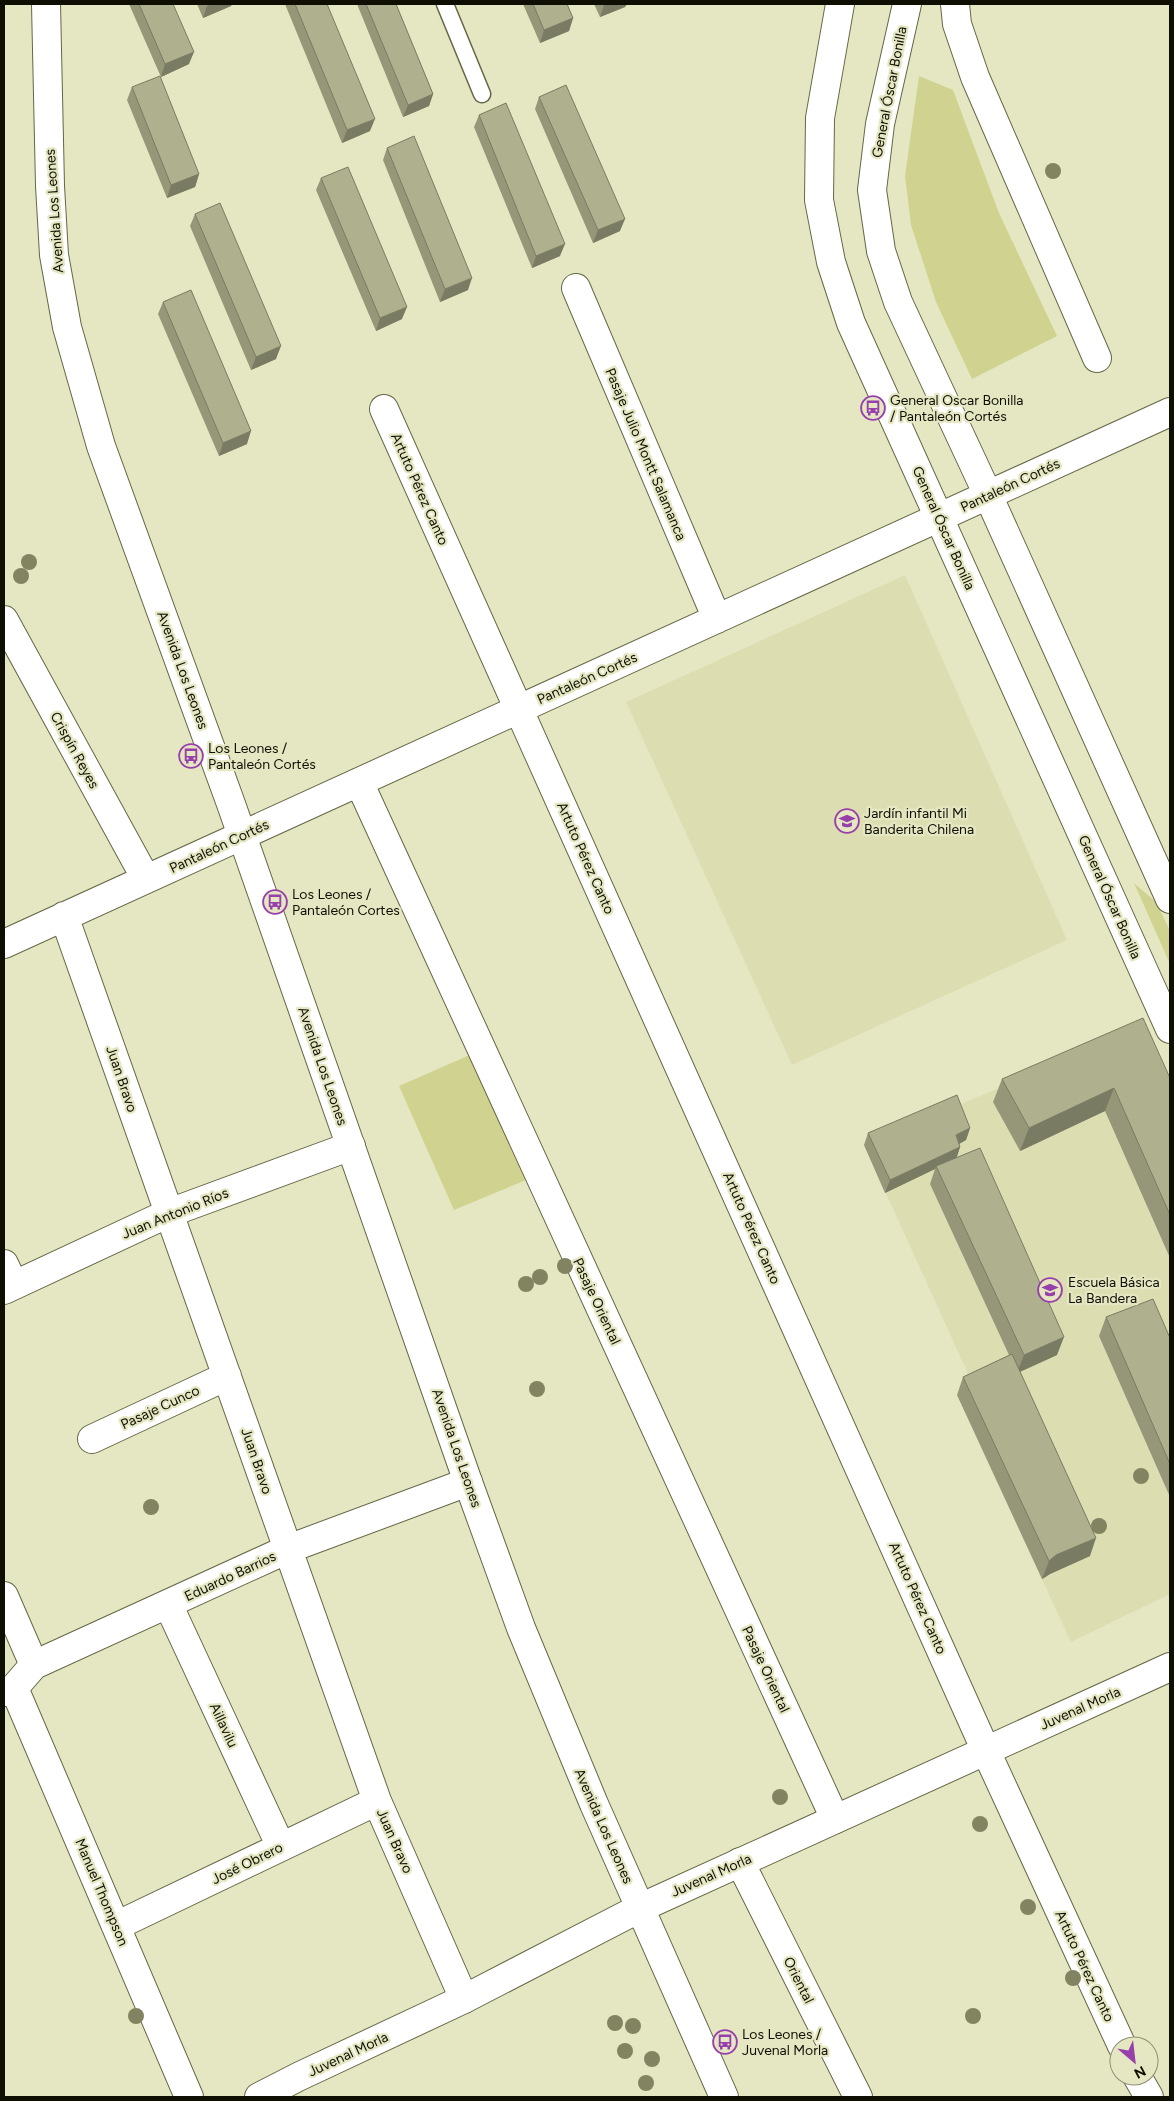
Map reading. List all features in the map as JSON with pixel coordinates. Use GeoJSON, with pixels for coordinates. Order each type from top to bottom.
{"type":"FeatureCollection","features":[{"type":"Feature","properties":{"kind":"street","name":"Avenida Los Leones"},"geometry":{"type":"LineString","coordinates":[[46,4],[50,186],[54,256],[67,327],[101,446],[242,836],[521,1628],[558,1720],[724,2097]]}},
{"type":"Feature","properties":{"kind":"street","name":"General Óscar Bonilla"},"geometry":{"type":"LineString","coordinates":[[840,4],[820,118],[819,200],[831,262],[851,323],[1170,1029]]}},
{"type":"Feature","properties":{"kind":"street","name":"General Óscar Bonilla"},"geometry":{"type":"LineString","coordinates":[[907,4],[880,124],[872,190],[881,251],[898,302],[988,495],[1170,898]]}},
{"type":"Feature","properties":{"kind":"street"},"geometry":{"type":"LineString","coordinates":[[956,4],[957,24],[975,77],[1097,358]]}},
{"type":"Feature","properties":{"kind":"street","name":"Pasaje Julio Montt Salamanca"},"geometry":{"type":"LineString","coordinates":[[576,288],[717,619]]}},
{"type":"Feature","properties":{"kind":"street","name":"Artuto Pérez Canto"},"geometry":{"type":"LineString","coordinates":[[384,409],[986,1751],[1117,2036]]}},
{"type":"Feature","properties":{"kind":"street","name":"Pantaleón Cortés"},"geometry":{"type":"LineString","coordinates":[[4,944],[1170,412]]}},
{"type":"Feature","properties":{"kind":"street","name":"Crispín Reyes"},"geometry":{"type":"LineString","coordinates":[[4,620],[146,879]]}},
{"type":"Feature","properties":{"kind":"street","name":"Pasaje Oriental"},"geometry":{"type":"LineString","coordinates":[[359,782],[835,1819]]}},
{"type":"Feature","properties":{"kind":"street","name":"Juan Bravo"},"geometry":{"type":"LineString","coordinates":[[64,916],[377,1801],[464,1999]]}},
{"type":"Feature","properties":{"kind":"street","name":"Juan Antonio Ríos"},"geometry":{"type":"LineString","coordinates":[[7,1280],[169,1213],[351,1146]]}},
{"type":"Feature","properties":{"kind":"street","name":"Pasaje Cunco"},"geometry":{"type":"LineString","coordinates":[[92,1438],[227,1376]]}},
{"type":"Feature","properties":{"kind":"street","name":"Eduardo Barrios"},"geometry":{"type":"LineString","coordinates":[[9,1690],[34,1665],[288,1549],[468,1482]]}},
{"type":"Feature","properties":{"kind":"street"},"geometry":{"type":"LineString","coordinates":[[4,1596],[34,1665]]}},
{"type":"Feature","properties":{"kind":"street","name":"Aillavilu"},"geometry":{"type":"LineString","coordinates":[[168,1604],[281,1847]]}},
{"type":"Feature","properties":{"kind":"street","name":"Juvenal Morla"},"geometry":{"type":"LineString","coordinates":[[258,2097],[464,1999],[640,1908],[1170,1667]]}},
{"type":"Feature","properties":{"kind":"street","name":"Manuel Thompson"},"geometry":{"type":"LineString","coordinates":[[9,1690],[116,1926],[189,2097]]}},
{"type":"Feature","properties":{"kind":"street","name":"José Obrero"},"geometry":{"type":"LineString","coordinates":[[116,1926],[377,1801]]}},
{"type":"Feature","properties":{"kind":"street","name":"Oriental"},"geometry":{"type":"LineString","coordinates":[[740,1862],[858,2097]]}},
{"type":"Feature","properties":{"kind":"street"},"geometry":{"type":"LineString","coordinates":[[1143,2086],[1149,2097]]}},
{"type":"Feature","properties":{"kind":"lane"},"geometry":{"type":"LineString","coordinates":[[445,4],[482,94]]}},
{"type":"Feature","properties":{"kind":"shaded area"},"geometry":{"type":"Polygon","coordinates":[[[919,76],[953,90],[999,213],[1057,336],[972,379],[936,302],[911,225],[905,176],[919,76]]]}},
{"type":"Feature","properties":{"kind":"shaded area","name":"Jardín infantil Mi Banderita Chilena"},"geometry":{"type":"Polygon","coordinates":[[[905,575],[1067,940],[792,1065],[626,702],[905,575]]]}},
{"type":"Feature","properties":{"kind":"shaded area"},"geometry":{"type":"Polygon","coordinates":[[[1134,883],[1156,902],[1170,931],[1170,964],[1134,883]]]}},
{"type":"Feature","properties":{"kind":"shaded area","name":"Escuela Básica La Bandera"},"geometry":{"type":"Polygon","coordinates":[[[1136,1030],[1170,1105],[1170,1594],[1071,1642],[957,1395],[974,1387],[864,1145],[1136,1030]]]}},
{"type":"Feature","properties":{"kind":"shaded area"},"geometry":{"type":"Polygon","coordinates":[[[472,1054],[526,1180],[454,1210],[399,1086],[472,1054]]]}},
{"type":"Feature","properties":{"kind":"building"},"geometry":{"type":"Polygon","coordinates":[[[139,4],[173,4],[194,52],[165,64],[139,4]]]}},
{"type":"Feature","properties":{"kind":"building"},"geometry":{"type":"Polygon","coordinates":[[[295,4],[327,4],[375,119],[347,130],[295,4]]]}},
{"type":"Feature","properties":{"kind":"building"},"geometry":{"type":"Polygon","coordinates":[[[366,4],[396,4],[433,94],[408,105],[366,4]]]}},
{"type":"Feature","properties":{"kind":"building"},"geometry":{"type":"Polygon","coordinates":[[[533,4],[567,4],[573,18],[544,30],[533,4]]]}},
{"type":"Feature","properties":{"kind":"building"},"geometry":{"type":"Polygon","coordinates":[[[160,76],[199,174],[171,185],[132,87],[160,76]]]}},
{"type":"Feature","properties":{"kind":"building"},"geometry":{"type":"Polygon","coordinates":[[[566,85],[625,219],[598,230],[539,97],[566,85]]]}},
{"type":"Feature","properties":{"kind":"building"},"geometry":{"type":"Polygon","coordinates":[[[506,103],[565,244],[536,256],[479,115],[506,103]]]}},
{"type":"Feature","properties":{"kind":"building"},"geometry":{"type":"Polygon","coordinates":[[[414,136],[472,278],[445,289],[387,148],[414,136]]]}},
{"type":"Feature","properties":{"kind":"building"},"geometry":{"type":"Polygon","coordinates":[[[348,167],[407,307],[380,318],[321,178],[348,167]]]}},
{"type":"Feature","properties":{"kind":"building"},"geometry":{"type":"Polygon","coordinates":[[[220,203],[281,346],[256,357],[195,214],[220,203]]]}},
{"type":"Feature","properties":{"kind":"building"},"geometry":{"type":"Polygon","coordinates":[[[191,290],[251,431],[223,443],[163,302],[191,290]]]}},
{"type":"Feature","properties":{"kind":"building"},"geometry":{"type":"Polygon","coordinates":[[[1143,1018],[1170,1078],[1170,1215],[1114,1088],[1029,1128],[1002,1079],[1143,1018]]]}},
{"type":"Feature","properties":{"kind":"building"},"geometry":{"type":"Polygon","coordinates":[[[957,1095],[970,1128],[956,1135],[960,1147],[890,1180],[868,1133],[957,1095]]]}},
{"type":"Feature","properties":{"kind":"building"},"geometry":{"type":"Polygon","coordinates":[[[980,1148],[1064,1337],[1024,1355],[936,1166],[980,1148]]]}},
{"type":"Feature","properties":{"kind":"building"},"geometry":{"type":"Polygon","coordinates":[[[1153,1299],[1170,1338],[1170,1464],[1106,1317],[1153,1299]]]}},
{"type":"Feature","properties":{"kind":"building"},"geometry":{"type":"Polygon","coordinates":[[[1012,1354],[1096,1538],[1056,1555],[1049,1561],[963,1377],[1012,1354]]]}},
{"type":"Feature","properties":{"kind":"place","name":"General Oscar Bonilla / Pantaleón Cortés"},"geometry":{"type":"Point","coordinates":[873,408]}},
{"type":"Feature","properties":{"kind":"place","name":"Los Leones / Pantaleón Cortés"},"geometry":{"type":"Point","coordinates":[191,756]}},
{"type":"Feature","properties":{"kind":"place","name":"Jardín infantil Mi Banderita Chilena"},"geometry":{"type":"Point","coordinates":[847,821]}},
{"type":"Feature","properties":{"kind":"place","name":"Los Leones / Pantaleón Cortes"},"geometry":{"type":"Point","coordinates":[275,902]}},
{"type":"Feature","properties":{"kind":"place","name":"Escuela Básica La Bandera"},"geometry":{"type":"Point","coordinates":[1050,1290]}},
{"type":"Feature","properties":{"kind":"place","name":"Los Leones / Juvenal Morla"},"geometry":{"type":"Point","coordinates":[725,2042]}}]}
